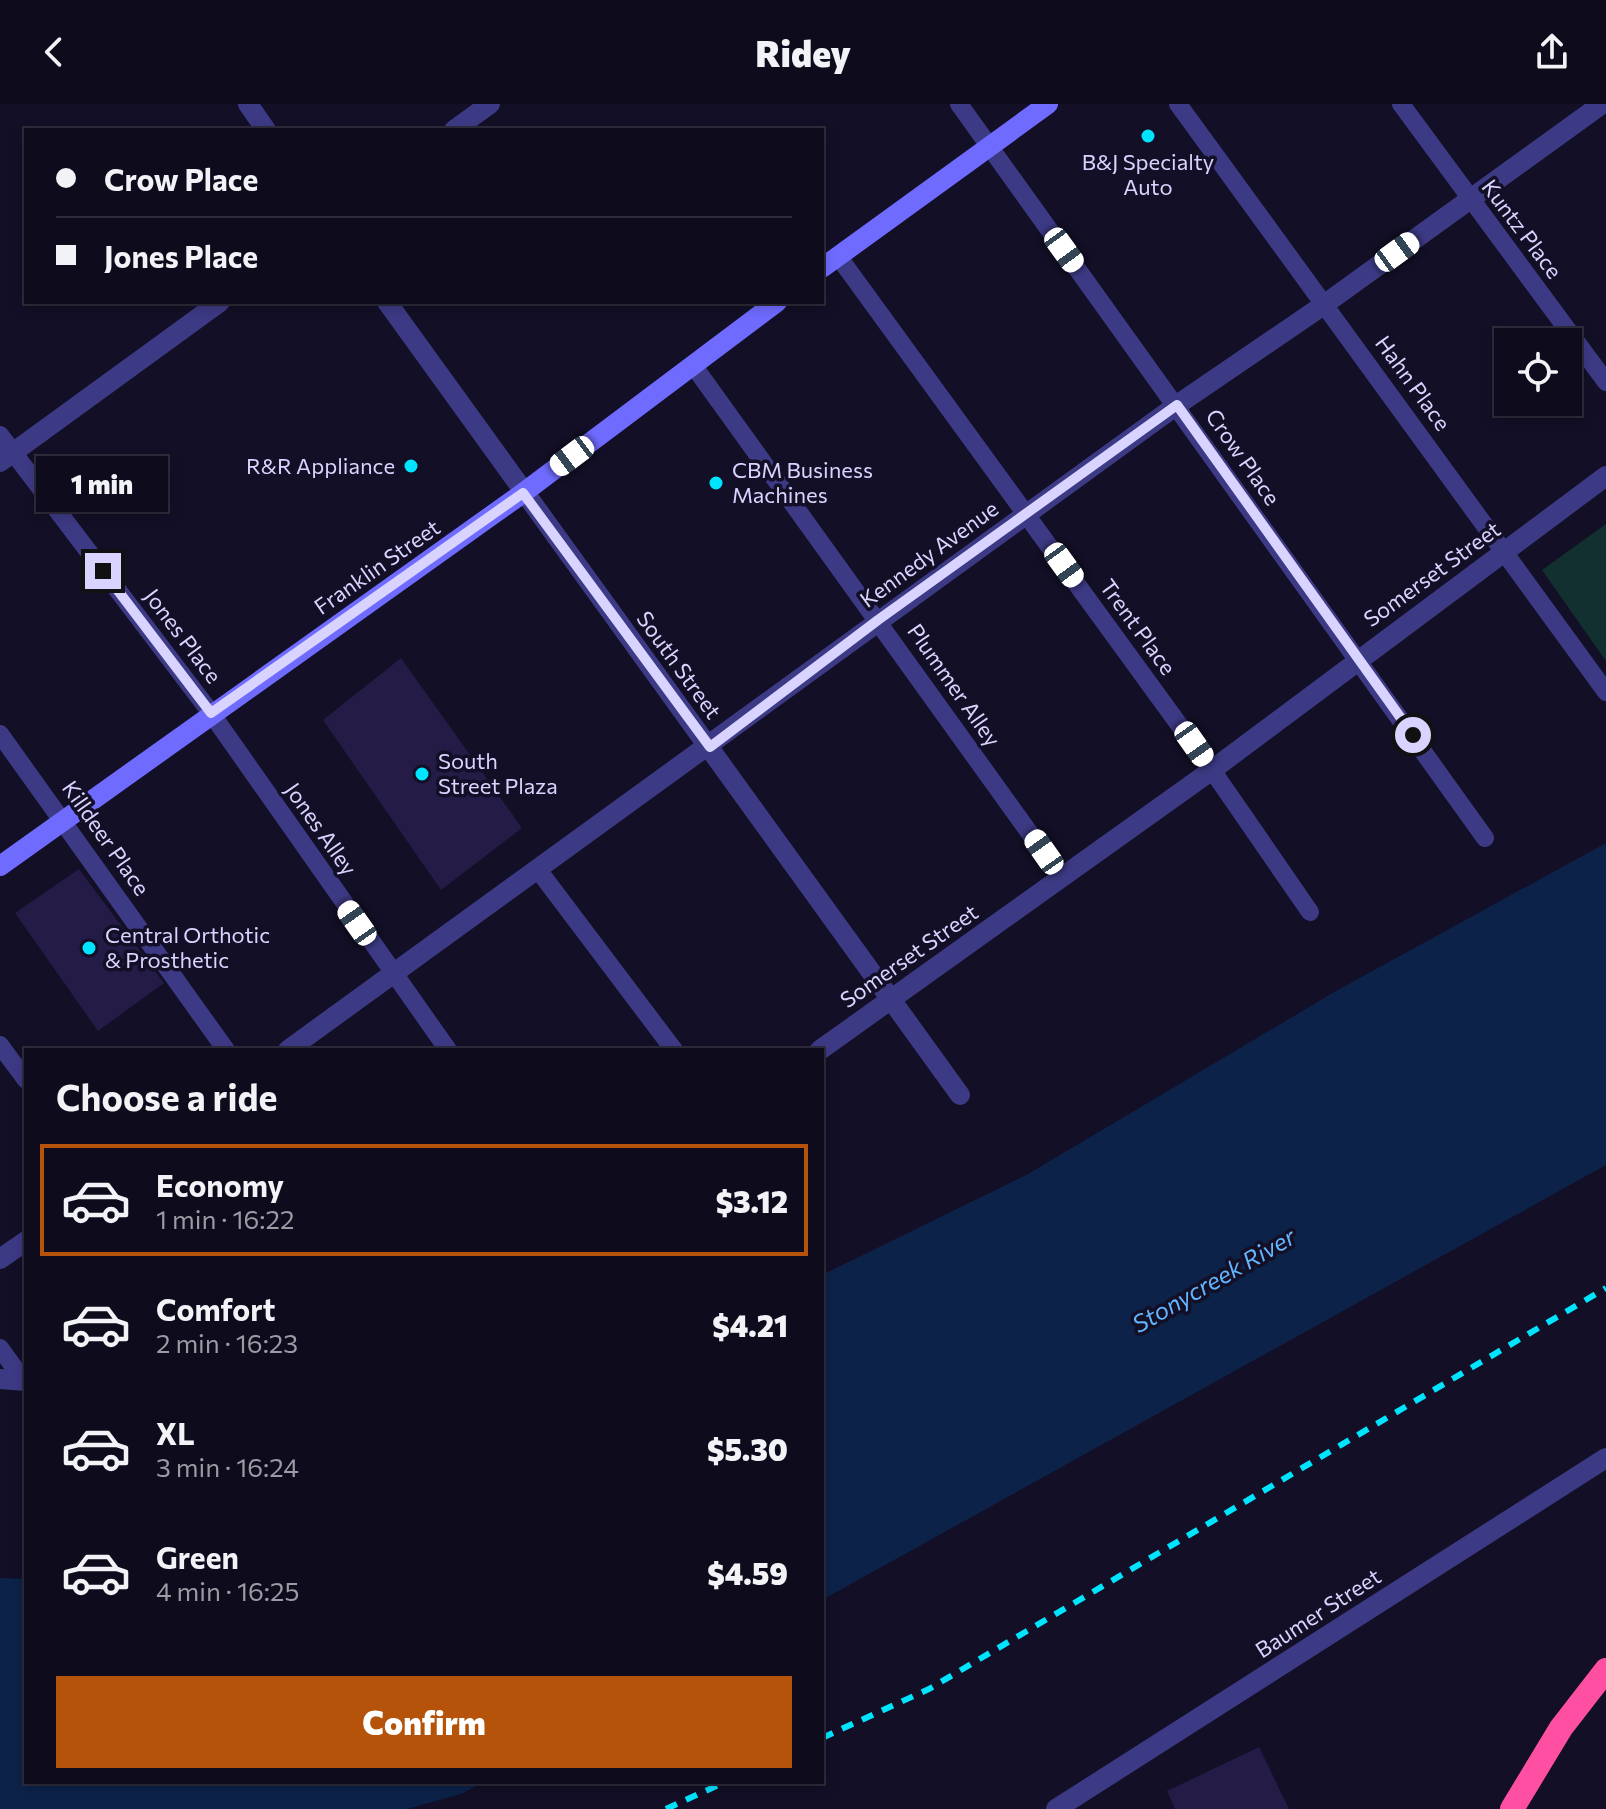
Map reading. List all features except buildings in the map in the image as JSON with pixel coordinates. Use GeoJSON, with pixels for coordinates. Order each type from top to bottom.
{"type":"FeatureCollection","features":[{"type":"Feature","properties":{"kind":"highway"},"geometry":{"type":"LineString","coordinates":[[1512,1809],[1561,1728],[1606,1670]]}},
{"type":"Feature","properties":{"kind":"street"},"geometry":{"type":"LineString","coordinates":[[248,104],[265,128]]}},
{"type":"Feature","properties":{"kind":"street"},"geometry":{"type":"LineString","coordinates":[[457,128],[490,104]]}},
{"type":"Feature","properties":{"kind":"street"},"geometry":{"type":"LineString","coordinates":[[830,262],[1048,104]]}},
{"type":"Feature","properties":{"kind":"street","name":"Kennedy Avenue"},"geometry":{"type":"LineString","coordinates":[[291,1048],[710,747],[878,620],[1602,104]]}},
{"type":"Feature","properties":{"kind":"street"},"geometry":{"type":"LineString","coordinates":[[7,458],[217,304]]}},
{"type":"Feature","properties":{"kind":"street","name":"South Street"},"geometry":{"type":"LineString","coordinates":[[388,304],[960,1095]]}},
{"type":"Feature","properties":{"kind":"street","name":"Franklin Street"},"geometry":{"type":"LineString","coordinates":[[0,866],[523,493],[774,304]]}},
{"type":"Feature","properties":{"kind":"street","name":"Somerset Street"},"geometry":{"type":"LineString","coordinates":[[823,1048],[1212,770],[1606,476]]}},
{"type":"Feature","properties":{"kind":"street"},"geometry":{"type":"LineString","coordinates":[[0,1259],[24,1242]]}},
{"type":"Feature","properties":{"kind":"street"},"geometry":{"type":"LineString","coordinates":[[0,1379],[24,1381]]}},
{"type":"Feature","properties":{"kind":"street","name":"Baumer Street"},"geometry":{"type":"LineString","coordinates":[[1056,1809],[1606,1458]]}},
{"type":"Feature","properties":{"kind":"lane","name":"Crow Place"},"geometry":{"type":"LineString","coordinates":[[959,104],[1359,658],[1485,838]]}},
{"type":"Feature","properties":{"kind":"lane","name":"Hahn Place"},"geometry":{"type":"LineString","coordinates":[[1178,104],[1606,692]]}},
{"type":"Feature","properties":{"kind":"lane","name":"Kuntz Place"},"geometry":{"type":"LineString","coordinates":[[1401,104],[1606,382]]}},
{"type":"Feature","properties":{"kind":"lane","name":"Trent Place"},"geometry":{"type":"LineString","coordinates":[[830,262],[1027,513],[1310,912]]}},
{"type":"Feature","properties":{"kind":"lane","name":"Plummer Alley"},"geometry":{"type":"LineString","coordinates":[[693,365],[1062,878]]}},
{"type":"Feature","properties":{"kind":"lane","name":"Jones Place"},"geometry":{"type":"LineString","coordinates":[[0,435],[7,458],[211,713]]}},
{"type":"Feature","properties":{"kind":"lane","name":"Jones Alley"},"geometry":{"type":"LineString","coordinates":[[211,713],[447,1048]]}},
{"type":"Feature","properties":{"kind":"lane","name":"Killdeer Place"},"geometry":{"type":"LineString","coordinates":[[0,734],[225,1048]]}},
{"type":"Feature","properties":{"kind":"lane"},"geometry":{"type":"LineString","coordinates":[[539,871],[672,1048]]}},
{"type":"Feature","properties":{"kind":"lane"},"geometry":{"type":"LineString","coordinates":[[0,1045],[24,1077]]}},
{"type":"Feature","properties":{"kind":"lane"},"geometry":{"type":"LineString","coordinates":[[0,1348],[24,1380]]}},
{"type":"Feature","properties":{"kind":"green space"},"geometry":{"type":"Polygon","coordinates":[[[1606,524],[1606,661],[1542,570],[1606,524]]]}},
{"type":"Feature","properties":{"kind":"water","name":"Stonycreek River"},"geometry":{"type":"Polygon","coordinates":[[[1606,843],[1606,1165],[824,1599],[824,1274],[1028,1174],[1336,991],[1606,843]]]}},
{"type":"Feature","properties":{"kind":"water"},"geometry":{"type":"Polygon","coordinates":[[[0,1578],[24,1579],[24,1784],[480,1784],[461,1794],[407,1809],[0,1809],[0,1578]]]}},
{"type":"Feature","properties":{"kind":"railway"},"geometry":{"type":"LineString","coordinates":[[824,1737],[929,1689],[1606,1288]]}},
{"type":"Feature","properties":{"kind":"railway"},"geometry":{"type":"LineString","coordinates":[[666,1809],[721,1784]]}},
{"type":"Feature","properties":{"kind":"place","name":"B&J Specialty Auto"},"geometry":{"type":"Point","coordinates":[1148,136]}},
{"type":"Feature","properties":{"kind":"place","name":"R&R Appliance"},"geometry":{"type":"Point","coordinates":[411,466]}},
{"type":"Feature","properties":{"kind":"place","name":"CBM Business Machines"},"geometry":{"type":"Point","coordinates":[716,483]}},
{"type":"Feature","properties":{"kind":"place","name":"South Street Plaza"},"geometry":{"type":"Point","coordinates":[422,774]}},
{"type":"Feature","properties":{"kind":"place","name":"Central Orthotic & Prosthetic"},"geometry":{"type":"Point","coordinates":[89,948]}},
{"type":"Feature","properties":{"kind":"route"},"geometry":{"type":"LineString","coordinates":[[103,571],[211,713],[523,493],[710,747],[878,620],[1177,405],[1413,735]]}}]}
